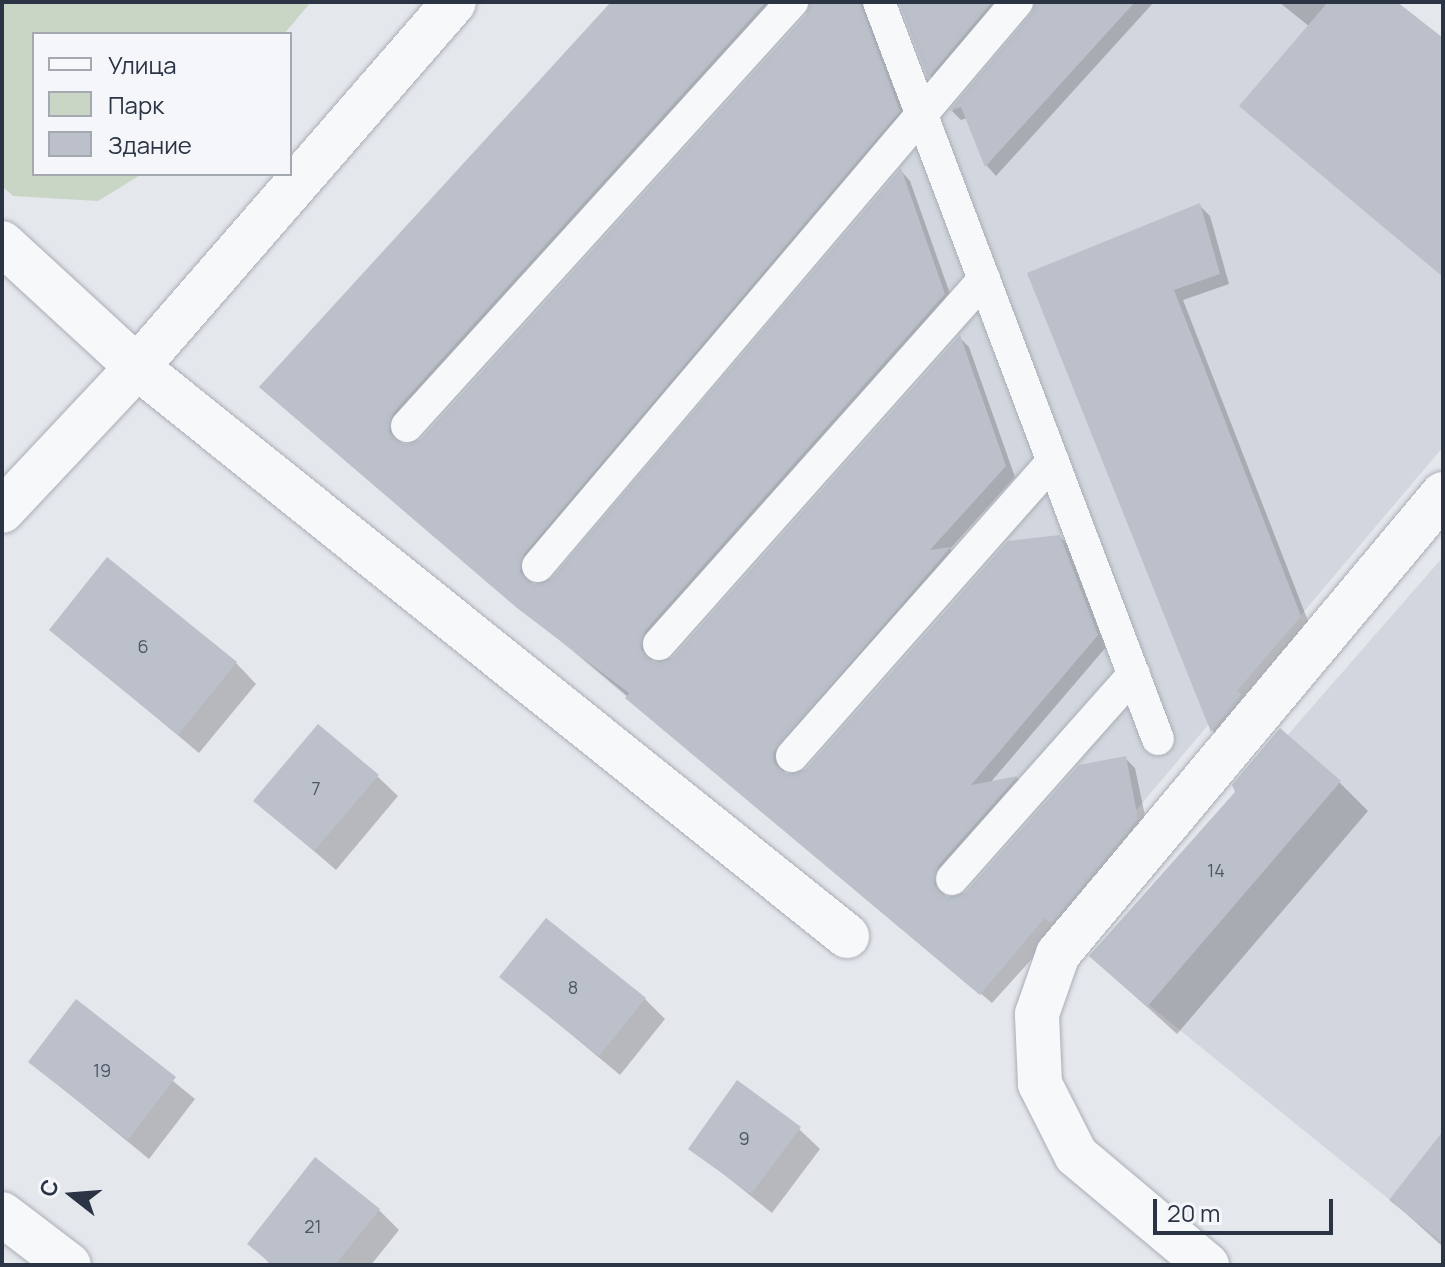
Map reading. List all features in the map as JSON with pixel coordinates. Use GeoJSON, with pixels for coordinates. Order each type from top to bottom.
{"type":"FeatureCollection","features":[{"type":"Feature","properties":{"kind":"street"},"geometry":{"type":"LineString","coordinates":[[2,511],[137,367],[454,2]]}},
{"type":"Feature","properties":{"kind":"street"},"geometry":{"type":"LineString","coordinates":[[2,243],[137,367],[847,936]]}},
{"type":"Feature","properties":{"kind":"street"},"geometry":{"type":"LineString","coordinates":[[1207,1265],[1076,1155],[1040,1084],[1037,1014],[1058,954],[1443,494]]}},
{"type":"Feature","properties":{"kind":"street"},"geometry":{"type":"LineString","coordinates":[[2,1214],[69,1265]]}},
{"type":"Feature","properties":{"kind":"lane"},"geometry":{"type":"LineString","coordinates":[[407,426],[792,2]]}},
{"type":"Feature","properties":{"kind":"lane"},"geometry":{"type":"LineString","coordinates":[[879,2],[1158,739]]}},
{"type":"Feature","properties":{"kind":"lane"},"geometry":{"type":"LineString","coordinates":[[538,566],[923,117],[1017,2]]}},
{"type":"Feature","properties":{"kind":"lane"},"geometry":{"type":"LineString","coordinates":[[659,644],[984,279]]}},
{"type":"Feature","properties":{"kind":"lane"},"geometry":{"type":"LineString","coordinates":[[792,756],[1053,461]]}},
{"type":"Feature","properties":{"kind":"lane"},"geometry":{"type":"LineString","coordinates":[[952,879],[1134,674]]}},
{"type":"Feature","properties":{"kind":"shaded area"},"geometry":{"type":"Polygon","coordinates":[[[611,2],[1397,2],[1443,38],[1443,447],[980,995],[259,387],[611,2]]]}},
{"type":"Feature","properties":{"kind":"shaded area"},"geometry":{"type":"Polygon","coordinates":[[[1443,557],[1443,1243],[1092,959],[1443,557]]]}},
{"type":"Feature","properties":{"kind":"green space"},"geometry":{"type":"Polygon","coordinates":[[[2,2],[311,2],[286,32],[32,32],[32,176],[139,176],[98,201],[13,196],[2,186],[2,2]]]}},
{"type":"Feature","properties":{"kind":"building"},"geometry":{"type":"Polygon","coordinates":[[[611,2],[766,2],[393,413],[389,432],[404,445],[421,439],[806,15],[810,2],[860,2],[900,111],[524,554],[520,572],[534,584],[552,578],[901,168],[945,294],[645,631],[641,649],[654,662],[673,657],[960,335],[1006,466],[930,550],[951,547],[773,753],[774,763],[787,774],[806,769],[1008,541],[1060,535],[1098,635],[971,785],[1018,776],[938,866],[934,884],[947,897],[966,892],[1079,765],[1126,756],[1138,819],[1051,924],[1045,918],[980,995],[625,698],[629,693],[517,608],[259,387],[611,2]]]}},
{"type":"Feature","properties":{"kind":"building"},"geometry":{"type":"Polygon","coordinates":[[[899,2],[992,2],[928,78],[899,2]]]}},
{"type":"Feature","properties":{"kind":"building"},"geometry":{"type":"Polygon","coordinates":[[[1036,2],[1135,2],[985,167],[961,107],[949,111],[1031,14],[1036,2]]]}},
{"type":"Feature","properties":{"kind":"building"},"geometry":{"type":"Polygon","coordinates":[[[1328,2],[1397,2],[1443,38],[1443,277],[1239,106],[1328,2]]]}},
{"type":"Feature","properties":{"kind":"building"},"geometry":{"type":"Polygon","coordinates":[[[1200,203],[1220,274],[1174,290],[1301,616],[1237,691],[1242,695],[1211,732],[1027,273],[1200,203]]]}},
{"type":"Feature","properties":{"kind":"building"},"geometry":{"type":"Polygon","coordinates":[[[107,557],[237,662],[178,735],[49,630],[107,557]]]}},
{"type":"Feature","properties":{"kind":"building"},"geometry":{"type":"Polygon","coordinates":[[[318,724],[379,775],[314,851],[253,801],[318,724]]]}},
{"type":"Feature","properties":{"kind":"building"},"geometry":{"type":"Polygon","coordinates":[[[1280,728],[1341,781],[1147,1007],[1089,956],[1235,792],[1232,785],[1280,728]]]}},
{"type":"Feature","properties":{"kind":"building"},"geometry":{"type":"Polygon","coordinates":[[[546,918],[646,998],[599,1056],[499,977],[546,918]]]}},
{"type":"Feature","properties":{"kind":"building"},"geometry":{"type":"Polygon","coordinates":[[[76,999],[176,1077],[128,1140],[28,1062],[76,999]]]}},
{"type":"Feature","properties":{"kind":"building"},"geometry":{"type":"Polygon","coordinates":[[[737,1080],[801,1127],[751,1194],[688,1149],[737,1080]]]}},
{"type":"Feature","properties":{"kind":"building"},"geometry":{"type":"Polygon","coordinates":[[[1443,1131],[1443,1243],[1389,1200],[1443,1131]]]}},
{"type":"Feature","properties":{"kind":"building"},"geometry":{"type":"Polygon","coordinates":[[[315,1157],[380,1209],[335,1265],[273,1265],[247,1244],[315,1157]]]}}]}
